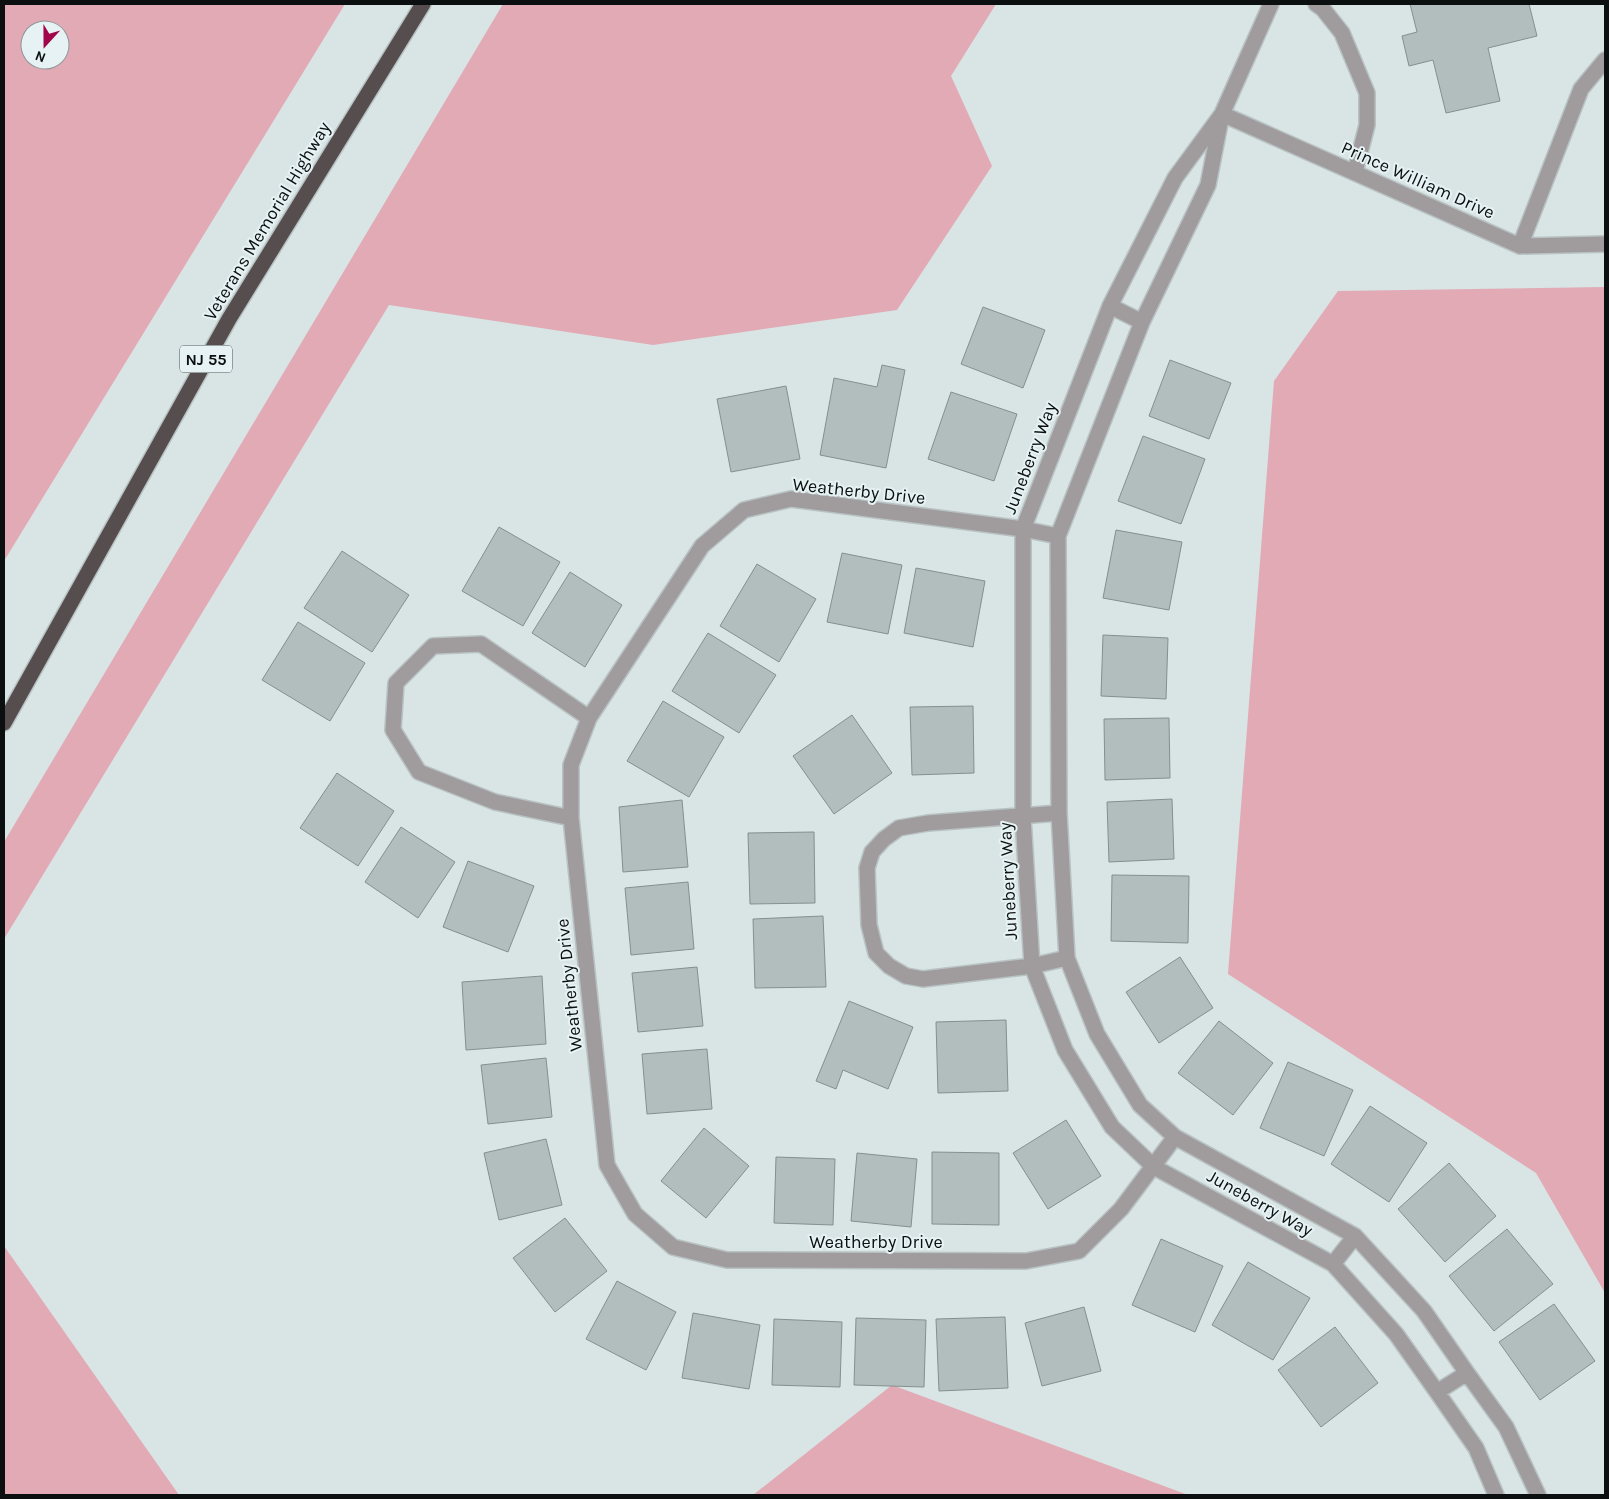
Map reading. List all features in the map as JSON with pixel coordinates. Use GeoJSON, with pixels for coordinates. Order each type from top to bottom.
{"type":"FeatureCollection","features":[{"type":"Feature","properties":{"kind":"highway","name":"Veterans Memorial Highway"},"geometry":{"type":"LineString","coordinates":[[4,723],[228,319],[423,4]]}},
{"type":"Feature","properties":{"kind":"street","name":"Juneberry Way"},"geometry":{"type":"LineString","coordinates":[[1271,4],[1222,114],[1175,178],[1110,306],[1023,529],[1023,817],[1032,966],[1065,1050],[1112,1127],[1154,1167],[1333,1264],[1396,1334],[1437,1392],[1476,1448],[1496,1495]]}},
{"type":"Feature","properties":{"kind":"street"},"geometry":{"type":"LineString","coordinates":[[1316,4],[1323,9],[1342,33],[1367,93],[1367,125],[1355,172]]}},
{"type":"Feature","properties":{"kind":"street"},"geometry":{"type":"LineString","coordinates":[[1520,246],[1581,89],[1605,60]]}},
{"type":"Feature","properties":{"kind":"street","name":"Juneberry Way"},"geometry":{"type":"LineString","coordinates":[[1222,114],[1208,185],[1142,322],[1058,536],[1059,813],[1067,958],[1097,1034],[1140,1105],[1175,1137],[1356,1236],[1424,1311],[1506,1428],[1538,1495]]}},
{"type":"Feature","properties":{"kind":"street","name":"Prince William Drive"},"geometry":{"type":"LineString","coordinates":[[1222,114],[1520,246],[1605,244]]}},
{"type":"Feature","properties":{"kind":"street"},"geometry":{"type":"LineString","coordinates":[[1110,306],[1142,322]]}},
{"type":"Feature","properties":{"kind":"street","name":"Weatherby Drive"},"geometry":{"type":"LineString","coordinates":[[1058,536],[1023,529],[791,499],[744,510],[702,546],[589,718],[571,766],[571,818],[606,1165],[634,1214],[673,1247],[727,1260],[1026,1261],[1079,1251],[1121,1208],[1175,1137]]}},
{"type":"Feature","properties":{"kind":"street"},"geometry":{"type":"LineString","coordinates":[[571,818],[496,802],[419,772],[393,730],[396,682],[433,646],[481,644],[589,718]]}},
{"type":"Feature","properties":{"kind":"street"},"geometry":{"type":"LineString","coordinates":[[1059,813],[928,823],[899,828],[884,839],[872,852],[867,868],[870,925],[876,953],[888,966],[906,976],[923,979],[1032,966],[1067,958]]}},
{"type":"Feature","properties":{"kind":"street"},"geometry":{"type":"LineString","coordinates":[[1333,1264],[1356,1236]]}},
{"type":"Feature","properties":{"kind":"street"},"geometry":{"type":"LineString","coordinates":[[1437,1392],[1467,1373]]}},
{"type":"Feature","properties":{"kind":"shaded area"},"geometry":{"type":"Polygon","coordinates":[[[4,4],[345,4],[4,561],[4,4]]]}},
{"type":"Feature","properties":{"kind":"shaded area"},"geometry":{"type":"Polygon","coordinates":[[[503,4],[996,4],[951,76],[992,166],[897,310],[653,345],[389,305],[4,939],[4,842],[503,4]]]}},
{"type":"Feature","properties":{"kind":"shaded area"},"geometry":{"type":"Polygon","coordinates":[[[1605,287],[1605,1293],[1536,1173],[1228,974],[1274,381],[1338,291],[1605,287]]]}},
{"type":"Feature","properties":{"kind":"shaded area"},"geometry":{"type":"Polygon","coordinates":[[[4,1246],[179,1495],[4,1495],[4,1246]]]}},
{"type":"Feature","properties":{"kind":"shaded area"},"geometry":{"type":"Polygon","coordinates":[[[892,1385],[1188,1495],[753,1495],[892,1385]]]}},
{"type":"Feature","properties":{"kind":"building"},"geometry":{"type":"Polygon","coordinates":[[[1410,4],[1529,4],[1537,36],[1488,48],[1500,101],[1446,113],[1433,60],[1409,66],[1402,36],[1417,32],[1410,4]]]}},
{"type":"Feature","properties":{"kind":"building"},"geometry":{"type":"Polygon","coordinates":[[[983,307],[1045,330],[1023,388],[961,364],[983,307]]]}},
{"type":"Feature","properties":{"kind":"building"},"geometry":{"type":"Polygon","coordinates":[[[1170,360],[1231,383],[1209,439],[1149,416],[1170,360]]]}},
{"type":"Feature","properties":{"kind":"building"},"geometry":{"type":"Polygon","coordinates":[[[882,365],[905,370],[886,468],[820,455],[834,378],[877,387],[882,365]]]}},
{"type":"Feature","properties":{"kind":"building"},"geometry":{"type":"Polygon","coordinates":[[[786,386],[800,459],[731,472],[717,399],[786,386]]]}},
{"type":"Feature","properties":{"kind":"building"},"geometry":{"type":"Polygon","coordinates":[[[951,392],[1017,414],[994,481],[928,459],[951,392]]]}},
{"type":"Feature","properties":{"kind":"building"},"geometry":{"type":"Polygon","coordinates":[[[1143,436],[1205,459],[1181,524],[1118,501],[1143,436]]]}},
{"type":"Feature","properties":{"kind":"building"},"geometry":{"type":"Polygon","coordinates":[[[499,527],[560,562],[523,626],[462,591],[499,527]]]}},
{"type":"Feature","properties":{"kind":"building"},"geometry":{"type":"Polygon","coordinates":[[[1116,530],[1182,542],[1169,610],[1103,598],[1116,530]]]}},
{"type":"Feature","properties":{"kind":"building"},"geometry":{"type":"Polygon","coordinates":[[[342,551],[409,595],[372,652],[304,608],[342,551]]]}},
{"type":"Feature","properties":{"kind":"building"},"geometry":{"type":"Polygon","coordinates":[[[842,553],[902,565],[888,634],[827,622],[842,553]]]}},
{"type":"Feature","properties":{"kind":"building"},"geometry":{"type":"Polygon","coordinates":[[[757,564],[816,599],[779,662],[720,626],[757,564]]]}},
{"type":"Feature","properties":{"kind":"building"},"geometry":{"type":"Polygon","coordinates":[[[916,568],[985,581],[973,647],[904,633],[916,568]]]}},
{"type":"Feature","properties":{"kind":"building"},"geometry":{"type":"Polygon","coordinates":[[[570,572],[622,605],[585,667],[532,633],[570,572]]]}},
{"type":"Feature","properties":{"kind":"building"},"geometry":{"type":"Polygon","coordinates":[[[298,622],[365,663],[330,721],[262,680],[298,622]]]}},
{"type":"Feature","properties":{"kind":"building"},"geometry":{"type":"Polygon","coordinates":[[[708,633],[776,675],[739,733],[672,691],[708,633]]]}},
{"type":"Feature","properties":{"kind":"building"},"geometry":{"type":"Polygon","coordinates":[[[1103,635],[1168,638],[1166,699],[1101,696],[1103,635]]]}},
{"type":"Feature","properties":{"kind":"building"},"geometry":{"type":"Polygon","coordinates":[[[663,701],[724,737],[689,797],[627,761],[663,701]]]}},
{"type":"Feature","properties":{"kind":"building"},"geometry":{"type":"Polygon","coordinates":[[[973,706],[974,773],[912,775],[910,707],[973,706]]]}},
{"type":"Feature","properties":{"kind":"building"},"geometry":{"type":"Polygon","coordinates":[[[852,715],[892,773],[834,814],[793,756],[852,715]]]}},
{"type":"Feature","properties":{"kind":"building"},"geometry":{"type":"Polygon","coordinates":[[[1169,718],[1170,778],[1105,780],[1104,719],[1169,718]]]}},
{"type":"Feature","properties":{"kind":"building"},"geometry":{"type":"Polygon","coordinates":[[[337,773],[394,811],[358,866],[300,828],[337,773]]]}},
{"type":"Feature","properties":{"kind":"building"},"geometry":{"type":"Polygon","coordinates":[[[1172,799],[1174,859],[1109,862],[1107,802],[1172,799]]]}},
{"type":"Feature","properties":{"kind":"building"},"geometry":{"type":"Polygon","coordinates":[[[682,800],[688,867],[623,872],[619,807],[682,800]]]}},
{"type":"Feature","properties":{"kind":"building"},"geometry":{"type":"Polygon","coordinates":[[[401,827],[455,862],[418,918],[365,882],[401,827]]]}},
{"type":"Feature","properties":{"kind":"building"},"geometry":{"type":"Polygon","coordinates":[[[814,832],[815,903],[750,904],[748,833],[814,832]]]}},
{"type":"Feature","properties":{"kind":"building"},"geometry":{"type":"Polygon","coordinates":[[[468,861],[534,886],[508,952],[443,927],[468,861]]]}},
{"type":"Feature","properties":{"kind":"building"},"geometry":{"type":"Polygon","coordinates":[[[1112,875],[1189,876],[1188,943],[1111,941],[1112,875]]]}},
{"type":"Feature","properties":{"kind":"building"},"geometry":{"type":"Polygon","coordinates":[[[688,882],[694,949],[631,955],[625,888],[688,882]]]}},
{"type":"Feature","properties":{"kind":"building"},"geometry":{"type":"Polygon","coordinates":[[[823,916],[826,987],[755,988],[753,919],[823,916]]]}},
{"type":"Feature","properties":{"kind":"building"},"geometry":{"type":"Polygon","coordinates":[[[1180,957],[1213,1008],[1159,1043],[1126,992],[1180,957]]]}},
{"type":"Feature","properties":{"kind":"building"},"geometry":{"type":"Polygon","coordinates":[[[697,967],[703,1026],[638,1032],[632,973],[697,967]]]}},
{"type":"Feature","properties":{"kind":"building"},"geometry":{"type":"Polygon","coordinates":[[[542,976],[546,1044],[466,1050],[462,982],[542,976]]]}},
{"type":"Feature","properties":{"kind":"building"},"geometry":{"type":"Polygon","coordinates":[[[849,1001],[913,1027],[888,1089],[843,1070],[836,1089],[816,1081],[849,1001]]]}},
{"type":"Feature","properties":{"kind":"building"},"geometry":{"type":"Polygon","coordinates":[[[1006,1020],[1008,1091],[938,1093],[936,1022],[1006,1020]]]}},
{"type":"Feature","properties":{"kind":"building"},"geometry":{"type":"Polygon","coordinates":[[[1219,1021],[1273,1063],[1233,1115],[1178,1073],[1219,1021]]]}},
{"type":"Feature","properties":{"kind":"building"},"geometry":{"type":"Polygon","coordinates":[[[707,1049],[712,1109],[647,1114],[642,1054],[707,1049]]]}},
{"type":"Feature","properties":{"kind":"building"},"geometry":{"type":"Polygon","coordinates":[[[546,1058],[552,1117],[488,1124],[481,1065],[546,1058]]]}},
{"type":"Feature","properties":{"kind":"building"},"geometry":{"type":"Polygon","coordinates":[[[1288,1062],[1353,1090],[1324,1156],[1260,1128],[1288,1062]]]}},
{"type":"Feature","properties":{"kind":"building"},"geometry":{"type":"Polygon","coordinates":[[[1370,1106],[1427,1143],[1389,1202],[1331,1164],[1370,1106]]]}},
{"type":"Feature","properties":{"kind":"building"},"geometry":{"type":"Polygon","coordinates":[[[1066,1120],[1101,1176],[1048,1209],[1013,1153],[1066,1120]]]}},
{"type":"Feature","properties":{"kind":"building"},"geometry":{"type":"Polygon","coordinates":[[[704,1128],[749,1166],[706,1218],[661,1181],[704,1128]]]}},
{"type":"Feature","properties":{"kind":"building"},"geometry":{"type":"Polygon","coordinates":[[[546,1139],[562,1205],[499,1220],[484,1153],[546,1139]]]}},
{"type":"Feature","properties":{"kind":"building"},"geometry":{"type":"Polygon","coordinates":[[[932,1152],[999,1153],[999,1225],[932,1224],[932,1152]]]}},
{"type":"Feature","properties":{"kind":"building"},"geometry":{"type":"Polygon","coordinates":[[[857,1153],[917,1159],[911,1227],[851,1221],[857,1153]]]}},
{"type":"Feature","properties":{"kind":"building"},"geometry":{"type":"Polygon","coordinates":[[[776,1157],[835,1159],[833,1225],[774,1223],[776,1157]]]}},
{"type":"Feature","properties":{"kind":"building"},"geometry":{"type":"Polygon","coordinates":[[[1449,1163],[1496,1216],[1445,1262],[1398,1209],[1449,1163]]]}},
{"type":"Feature","properties":{"kind":"building"},"geometry":{"type":"Polygon","coordinates":[[[565,1218],[607,1271],[555,1312],[513,1258],[565,1218]]]}},
{"type":"Feature","properties":{"kind":"building"},"geometry":{"type":"Polygon","coordinates":[[[1507,1229],[1553,1284],[1494,1331],[1449,1276],[1507,1229]]]}},
{"type":"Feature","properties":{"kind":"building"},"geometry":{"type":"Polygon","coordinates":[[[1161,1239],[1223,1266],[1195,1332],[1132,1305],[1161,1239]]]}},
{"type":"Feature","properties":{"kind":"building"},"geometry":{"type":"Polygon","coordinates":[[[1248,1262],[1310,1298],[1273,1360],[1212,1325],[1248,1262]]]}},
{"type":"Feature","properties":{"kind":"building"},"geometry":{"type":"Polygon","coordinates":[[[617,1281],[676,1312],[646,1370],[586,1339],[617,1281]]]}},
{"type":"Feature","properties":{"kind":"building"},"geometry":{"type":"Polygon","coordinates":[[[1554,1304],[1595,1361],[1540,1400],[1499,1342],[1554,1304]]]}},
{"type":"Feature","properties":{"kind":"building"},"geometry":{"type":"Polygon","coordinates":[[[1084,1307],[1101,1371],[1042,1386],[1025,1323],[1084,1307]]]}},
{"type":"Feature","properties":{"kind":"building"},"geometry":{"type":"Polygon","coordinates":[[[693,1313],[760,1325],[749,1389],[682,1378],[693,1313]]]}},
{"type":"Feature","properties":{"kind":"building"},"geometry":{"type":"Polygon","coordinates":[[[1005,1317],[1008,1388],[939,1391],[936,1319],[1005,1317]]]}},
{"type":"Feature","properties":{"kind":"building"},"geometry":{"type":"Polygon","coordinates":[[[856,1318],[926,1320],[924,1387],[854,1385],[856,1318]]]}},
{"type":"Feature","properties":{"kind":"building"},"geometry":{"type":"Polygon","coordinates":[[[774,1319],[842,1322],[840,1387],[772,1385],[774,1319]]]}},
{"type":"Feature","properties":{"kind":"building"},"geometry":{"type":"Polygon","coordinates":[[[1335,1327],[1378,1383],[1321,1427],[1278,1370],[1335,1327]]]}}]}
